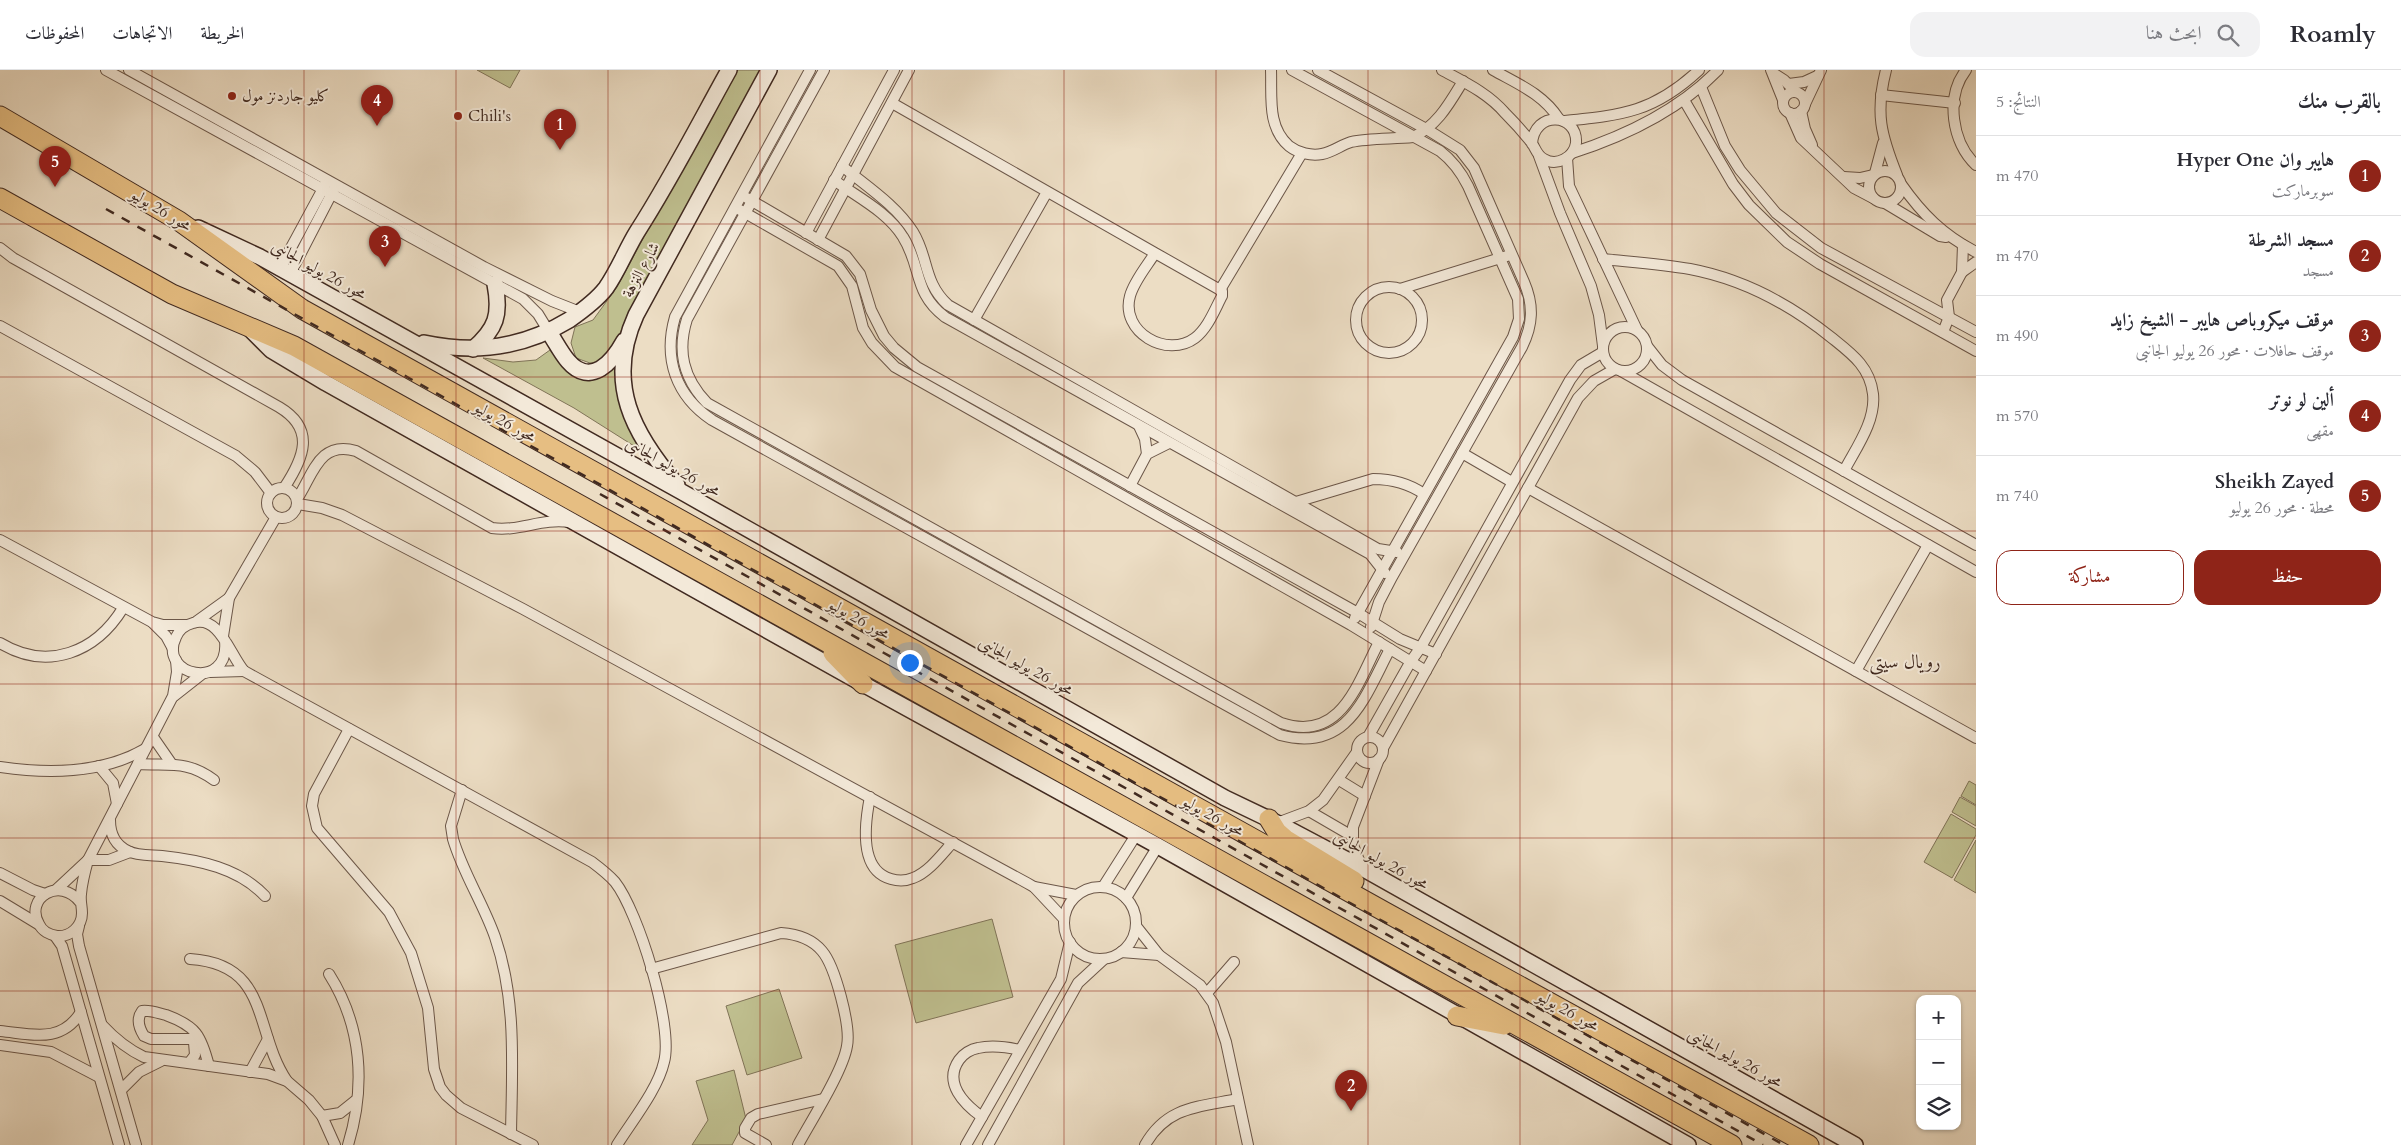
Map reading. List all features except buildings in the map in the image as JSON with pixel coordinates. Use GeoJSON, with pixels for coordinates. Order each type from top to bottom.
{"type":"FeatureCollection","features":[{"type":"Feature","properties":{"kind":"highway","name":"محور 26 يوليو"},"geometry":{"type":"LineString","coordinates":[[0,116],[179,221],[302,309],[1387,913],[1809,1145]]}},
{"type":"Feature","properties":{"kind":"highway"},"geometry":{"type":"LineString","coordinates":[[0,198],[158,286],[202,308],[294,346],[1732,1145]]}},
{"type":"Feature","properties":{"kind":"highway"},"geometry":{"type":"LineString","coordinates":[[818,638],[862,684]]}},
{"type":"Feature","properties":{"kind":"highway"},"geometry":{"type":"LineString","coordinates":[[1273,821],[1281,836],[1362,886],[1374,896],[1387,913]]}},
{"type":"Feature","properties":{"kind":"highway"},"geometry":{"type":"LineString","coordinates":[[1457,1016],[1522,1028]]}},
{"type":"Feature","properties":{"kind":"main road","name":"شارع النزهة"},"geometry":{"type":"LineString","coordinates":[[410,340],[441,347],[473,350],[512,345],[549,332],[580,312],[606,288],[691,141],[729,70]]}},
{"type":"Feature","properties":{"kind":"main road","name":"شارع النزهة"},"geometry":{"type":"LineString","coordinates":[[682,492],[649,452],[630,415],[624,374],[626,346],[631,326],[769,70]]}},
{"type":"Feature","properties":{"kind":"main road","name":"محور 26 يوليو الجانبى"},"geometry":{"type":"LineString","coordinates":[[179,221],[240,247],[285,271],[1225,798],[1362,868],[1854,1145]]}},
{"type":"Feature","properties":{"kind":"main road"},"geometry":{"type":"LineString","coordinates":[[473,350],[488,336],[494,324],[497,313],[495,284]]}},
{"type":"Feature","properties":{"kind":"main road"},"geometry":{"type":"LineString","coordinates":[[247,325],[258,339],[278,356],[862,684],[1158,846],[1688,1145]]}},
{"type":"Feature","properties":{"kind":"main road"},"geometry":{"type":"LineString","coordinates":[[549,332],[568,361],[575,368],[590,371],[605,368],[611,362],[631,326]]}},
{"type":"Feature","properties":{"kind":"street"},"geometry":{"type":"LineString","coordinates":[[106,70],[327,192],[426,241],[580,312]]}},
{"type":"Feature","properties":{"kind":"street"},"geometry":{"type":"LineString","coordinates":[[129,70],[332,182],[495,284],[529,303],[549,332]]}},
{"type":"Feature","properties":{"kind":"street"},"geometry":{"type":"LineString","coordinates":[[810,70],[680,305],[671,330],[670,356],[674,375],[683,393],[701,413],[1280,735],[1297,739],[1315,738],[1338,730],[1356,713],[1390,649]]}},
{"type":"Feature","properties":{"kind":"street"},"geometry":{"type":"LineString","coordinates":[[824,70],[687,319],[683,331],[682,351],[685,370],[698,394],[707,403],[1280,723],[1292,727],[1310,727],[1328,722],[1338,715],[1346,706],[1379,642]]}},
{"type":"Feature","properties":{"kind":"street"},"geometry":{"type":"LineString","coordinates":[[806,233],[894,70]]}},
{"type":"Feature","properties":{"kind":"street"},"geometry":{"type":"LineString","coordinates":[[818,240],[910,70]]}},
{"type":"Feature","properties":{"kind":"street"},"geometry":{"type":"LineString","coordinates":[[1271,70],[1272,115],[1275,129],[1283,140],[1302,153],[1320,155],[1351,142],[1412,138],[1428,130],[1443,113],[1463,81]]}},
{"type":"Feature","properties":{"kind":"street"},"geometry":{"type":"LineString","coordinates":[[1292,70],[1412,138],[1440,151],[1457,166],[1518,299],[1519,309],[1516,329],[1351,625]]}},
{"type":"Feature","properties":{"kind":"street"},"geometry":{"type":"LineString","coordinates":[[1318,70],[1451,143],[1468,158],[1528,292],[1532,314],[1530,326],[1522,347],[1378,602],[1368,635]]}},
{"type":"Feature","properties":{"kind":"street"},"geometry":{"type":"LineString","coordinates":[[1442,70],[1489,98],[1532,144],[1539,156],[1560,213],[1591,286],[1599,315],[1606,362],[1976,572]]}},
{"type":"Feature","properties":{"kind":"street"},"geometry":{"type":"LineString","coordinates":[[1493,70],[1538,95],[1569,125],[1575,136],[1574,148],[1569,156],[1569,186],[1637,330]]}},
{"type":"Feature","properties":{"kind":"street"},"geometry":{"type":"LineString","coordinates":[[1532,144],[1534,133],[1541,123],[1546,120],[1614,116],[1632,112],[1667,95],[1699,70]]}},
{"type":"Feature","properties":{"kind":"street"},"geometry":{"type":"LineString","coordinates":[[1539,156],[1550,162],[1562,161],[1569,156],[1633,128],[1684,100],[1718,70]]}},
{"type":"Feature","properties":{"kind":"street"},"geometry":{"type":"LineString","coordinates":[[1873,198],[1868,186],[1874,174],[1883,142],[1881,95],[1886,70]]}},
{"type":"Feature","properties":{"kind":"street"},"geometry":{"type":"LineString","coordinates":[[1966,70],[1960,80],[1955,103],[1957,135],[1966,153],[1976,165]]}},
{"type":"Feature","properties":{"kind":"street"},"geometry":{"type":"LineString","coordinates":[[1772,71],[1803,96],[1805,129],[1815,150]]}},
{"type":"Feature","properties":{"kind":"street"},"geometry":{"type":"LineString","coordinates":[[1772,71],[1776,87],[1783,100],[1784,108],[1790,113],[1796,131],[1854,188],[1885,203],[1940,236],[1950,238]]}},
{"type":"Feature","properties":{"kind":"street"},"geometry":{"type":"LineString","coordinates":[[1783,100],[1792,88],[1819,73]]}},
{"type":"Feature","properties":{"kind":"street"},"geometry":{"type":"LineString","coordinates":[[1790,113],[1803,108],[1819,73]]}},
{"type":"Feature","properties":{"kind":"street"},"geometry":{"type":"LineString","coordinates":[[1701,87],[1725,146],[1740,170],[1776,213],[1821,248],[1976,332]]}},
{"type":"Feature","properties":{"kind":"street"},"geometry":{"type":"LineString","coordinates":[[1881,95],[1955,103]]}},
{"type":"Feature","properties":{"kind":"street"},"geometry":{"type":"LineString","coordinates":[[1684,100],[1733,184],[1767,224],[1787,242],[1820,264],[1976,351]]}},
{"type":"Feature","properties":{"kind":"street"},"geometry":{"type":"LineString","coordinates":[[892,103],[1155,252],[1220,290],[1222,296],[1202,331],[1194,339],[1174,346],[1152,342],[1136,327],[1129,306],[1130,295],[1155,252]]}},
{"type":"Feature","properties":{"kind":"street"},"geometry":{"type":"LineString","coordinates":[[1883,142],[1899,180],[1928,217],[1950,238],[1976,252]]}},
{"type":"Feature","properties":{"kind":"street"},"geometry":{"type":"LineString","coordinates":[[1220,290],[1302,153]]}},
{"type":"Feature","properties":{"kind":"street"},"geometry":{"type":"LineString","coordinates":[[842,166],[896,211],[913,232],[919,244],[931,284],[941,299],[974,320],[1378,549],[1393,550],[1404,556]]}},
{"type":"Feature","properties":{"kind":"street"},"geometry":{"type":"LineString","coordinates":[[1844,177],[1860,178],[1884,170],[1899,180]]}},
{"type":"Feature","properties":{"kind":"street"},"geometry":{"type":"LineString","coordinates":[[834,180],[897,227],[910,250],[920,288],[934,309],[945,317],[1370,554],[1381,572],[1392,578]]}},
{"type":"Feature","properties":{"kind":"street"},"geometry":{"type":"LineString","coordinates":[[1885,203],[1898,197],[1899,180]]}},
{"type":"Feature","properties":{"kind":"street"},"geometry":{"type":"LineString","coordinates":[[285,271],[332,182]]}},
{"type":"Feature","properties":{"kind":"street"},"geometry":{"type":"LineString","coordinates":[[974,320],[1047,192]]}},
{"type":"Feature","properties":{"kind":"street"},"geometry":{"type":"LineString","coordinates":[[741,195],[846,256],[854,264],[862,279],[877,324],[884,336],[904,358],[1358,613],[1400,639],[1436,654]]}},
{"type":"Feature","properties":{"kind":"street"},"geometry":{"type":"LineString","coordinates":[[734,207],[838,266],[852,286],[863,328],[872,343],[895,368],[1351,625],[1426,671]]}},
{"type":"Feature","properties":{"kind":"street"},"geometry":{"type":"LineString","coordinates":[[1962,272],[1963,245]]}},
{"type":"Feature","properties":{"kind":"street"},"geometry":{"type":"LineString","coordinates":[[0,248],[13,258],[279,407],[295,418],[302,432],[303,448],[292,476],[284,488],[271,493]]}},
{"type":"Feature","properties":{"kind":"street"},"geometry":{"type":"LineString","coordinates":[[1400,289],[1413,297],[1421,311],[1420,333],[1410,346],[1397,352],[1389,353],[1374,350],[1363,340],[1359,333],[1356,318],[1365,297],[1371,292],[1385,287],[1400,289],[1512,255]]}},
{"type":"Feature","properties":{"kind":"street"},"geometry":{"type":"LineString","coordinates":[[1604,259],[1691,269],[1728,280],[1764,294],[1798,312],[1858,359],[1870,382],[1873,408],[1870,421],[1844,471]]}},
{"type":"Feature","properties":{"kind":"street"},"geometry":{"type":"LineString","coordinates":[[1923,322],[1931,307],[1946,300],[1962,272],[1976,262]]}},
{"type":"Feature","properties":{"kind":"street"},"geometry":{"type":"LineString","coordinates":[[1943,332],[1949,317],[1946,300]]}},
{"type":"Feature","properties":{"kind":"street"},"geometry":{"type":"LineString","coordinates":[[0,326],[236,456],[256,472],[271,493],[268,506],[276,517]]}},
{"type":"Feature","properties":{"kind":"street"},"geometry":{"type":"LineString","coordinates":[[1362,868],[1352,836],[1353,827],[1383,748],[1578,398],[1594,381],[1618,370],[1633,371],[1643,364],[1648,352],[1647,346],[1642,334],[1637,330],[1619,328],[1608,334],[1603,349],[1588,359],[1575,372],[1421,647],[1411,661],[1368,737]]}},
{"type":"Feature","properties":{"kind":"street"},"geometry":{"type":"LineString","coordinates":[[1647,346],[1662,365],[1677,376],[1976,545]]}},
{"type":"Feature","properties":{"kind":"street"},"geometry":{"type":"LineString","coordinates":[[701,413],[707,403]]}},
{"type":"Feature","properties":{"kind":"street"},"geometry":{"type":"LineString","coordinates":[[1139,426],[1145,439],[1147,454]]}},
{"type":"Feature","properties":{"kind":"street"},"geometry":{"type":"LineString","coordinates":[[1130,486],[1147,454],[1169,443]]}},
{"type":"Feature","properties":{"kind":"street"},"geometry":{"type":"LineString","coordinates":[[276,517],[288,517],[295,512],[297,501],[324,455],[335,449],[342,448],[356,451],[492,528],[510,529],[545,521],[573,522]]}},
{"type":"Feature","properties":{"kind":"street"},"geometry":{"type":"LineString","coordinates":[[1462,453],[1512,482]]}},
{"type":"Feature","properties":{"kind":"street"},"geometry":{"type":"LineString","coordinates":[[1296,502],[1373,479],[1405,484],[1424,494]]}},
{"type":"Feature","properties":{"kind":"street"},"geometry":{"type":"LineString","coordinates":[[284,488],[292,491],[297,501],[342,515],[523,609],[953,842],[1034,887],[1064,919]]}},
{"type":"Feature","properties":{"kind":"street"},"geometry":{"type":"LineString","coordinates":[[1528,488],[1976,738]]}},
{"type":"Feature","properties":{"kind":"street"},"geometry":{"type":"LineString","coordinates":[[173,696],[221,662],[226,649],[224,639],[229,598],[276,517]]}},
{"type":"Feature","properties":{"kind":"street"},"geometry":{"type":"LineString","coordinates":[[0,540],[152,622],[175,626],[192,623],[212,625],[224,639],[244,671]]}},
{"type":"Feature","properties":{"kind":"street"},"geometry":{"type":"LineString","coordinates":[[1856,671],[1928,545]]}},
{"type":"Feature","properties":{"kind":"street"},"geometry":{"type":"LineString","coordinates":[[173,649],[177,634],[229,598]]}},
{"type":"Feature","properties":{"kind":"street"},"geometry":{"type":"LineString","coordinates":[[0,644],[30,655],[49,657],[67,654],[85,647],[100,637],[114,624],[123,608]]}},
{"type":"Feature","properties":{"kind":"street"},"geometry":{"type":"LineString","coordinates":[[136,1145],[77,934],[83,914],[80,902],[88,860],[173,696],[177,672],[173,649],[166,636],[152,622]]}},
{"type":"Feature","properties":{"kind":"street"},"geometry":{"type":"LineString","coordinates":[[176,660],[186,671],[206,673],[227,670],[244,671],[462,790],[604,871],[624,895],[651,969],[665,1025],[667,1044],[664,1064],[656,1082],[617,1145]]}},
{"type":"Feature","properties":{"kind":"street"},"geometry":{"type":"LineString","coordinates":[[349,729],[314,794],[312,806],[317,828],[378,897],[389,912],[411,953],[428,1008],[434,1069],[440,1087],[446,1095],[462,1108],[533,1145]]}},
{"type":"Feature","properties":{"kind":"street"},"geometry":{"type":"LineString","coordinates":[[153,737],[171,763]]}},
{"type":"Feature","properties":{"kind":"street"},"geometry":{"type":"LineString","coordinates":[[1273,821],[1309,811],[1323,800],[1357,752],[1360,740],[1368,737],[1376,738],[1383,748]]}},
{"type":"Feature","properties":{"kind":"street"},"geometry":{"type":"LineString","coordinates":[[0,767],[50,771],[99,766],[124,760],[146,749]]}},
{"type":"Feature","properties":{"kind":"street"},"geometry":{"type":"LineString","coordinates":[[1357,752],[1364,762],[1372,763],[1379,760]]}},
{"type":"Feature","properties":{"kind":"street"},"geometry":{"type":"LineString","coordinates":[[138,764],[171,763],[194,768],[214,780]]}},
{"type":"Feature","properties":{"kind":"street"},"geometry":{"type":"LineString","coordinates":[[99,766],[113,783],[117,804]]}},
{"type":"Feature","properties":{"kind":"street"},"geometry":{"type":"LineString","coordinates":[[1338,780],[1365,796]]}},
{"type":"Feature","properties":{"kind":"street"},"geometry":{"type":"LineString","coordinates":[[462,790],[451,826],[453,839],[488,918],[508,987],[513,1042],[511,1134]]}},
{"type":"Feature","properties":{"kind":"street"},"geometry":{"type":"LineString","coordinates":[[870,797],[866,825],[867,850],[871,861],[882,875],[901,881],[914,878],[934,862],[953,842]]}},
{"type":"Feature","properties":{"kind":"street"},"geometry":{"type":"LineString","coordinates":[[1309,811],[1352,836]]}},
{"type":"Feature","properties":{"kind":"street"},"geometry":{"type":"LineString","coordinates":[[110,818],[110,829],[114,839],[130,852]]}},
{"type":"Feature","properties":{"kind":"street"},"geometry":{"type":"LineString","coordinates":[[1103,887],[1136,834]]}},
{"type":"Feature","properties":{"kind":"street"},"geometry":{"type":"LineString","coordinates":[[1126,898],[1158,846]]}},
{"type":"Feature","properties":{"kind":"street"},"geometry":{"type":"LineString","coordinates":[[38,924],[36,910],[41,898],[45,894],[57,889],[88,860],[109,860],[130,852],[185,859],[221,868],[255,885],[265,896]]}},
{"type":"Feature","properties":{"kind":"street"},"geometry":{"type":"LineString","coordinates":[[0,873],[27,888],[45,894]]}},
{"type":"Feature","properties":{"kind":"street"},"geometry":{"type":"LineString","coordinates":[[1034,887],[1076,895]]}},
{"type":"Feature","properties":{"kind":"street"},"geometry":{"type":"LineString","coordinates":[[1104,958],[1085,955],[1070,942],[1064,927],[1064,919],[1070,902],[1076,895],[1094,887],[1112,889],[1126,898],[1133,911],[1136,926],[1159,955],[1200,985],[1207,993],[1226,1042],[1248,1145]]}},
{"type":"Feature","properties":{"kind":"street"},"geometry":{"type":"LineString","coordinates":[[57,889],[70,892],[80,902]]}},
{"type":"Feature","properties":{"kind":"street"},"geometry":{"type":"LineString","coordinates":[[0,901],[38,924],[48,934],[56,936],[68,934],[79,926]]}},
{"type":"Feature","properties":{"kind":"street"},"geometry":{"type":"LineString","coordinates":[[1121,952],[1133,936],[1136,926]]}},
{"type":"Feature","properties":{"kind":"street"},"geometry":{"type":"LineString","coordinates":[[651,969],[781,933],[797,934],[822,950],[830,965],[842,1004],[848,1034],[847,1047],[844,1057],[798,1145]]}},
{"type":"Feature","properties":{"kind":"street"},"geometry":{"type":"LineString","coordinates":[[56,936],[62,946],[119,1145]]}},
{"type":"Feature","properties":{"kind":"street"},"geometry":{"type":"LineString","coordinates":[[966,1145],[1061,979],[1070,942]]}},
{"type":"Feature","properties":{"kind":"street"},"geometry":{"type":"LineString","coordinates":[[988,1145],[1078,983],[1104,958],[1121,952],[1159,955]]}},
{"type":"Feature","properties":{"kind":"street"},"geometry":{"type":"LineString","coordinates":[[190,959],[210,960],[226,966],[240,978],[258,1006],[278,1065],[288,1081],[309,1100],[322,1116],[335,1145]]}},
{"type":"Feature","properties":{"kind":"street"},"geometry":{"type":"LineString","coordinates":[[1207,993],[1234,962]]}},
{"type":"Feature","properties":{"kind":"street"},"geometry":{"type":"LineString","coordinates":[[329,974],[346,1004],[356,1036],[359,1070],[348,1145]]}},
{"type":"Feature","properties":{"kind":"street"},"geometry":{"type":"LineString","coordinates":[[197,1040],[148,1038],[140,1028],[139,1016],[142,1012],[148,1011],[183,1021],[190,1025],[197,1040],[209,1066]]}},
{"type":"Feature","properties":{"kind":"street"},"geometry":{"type":"LineString","coordinates":[[0,1031],[52,1035],[74,1023],[81,1012]]}},
{"type":"Feature","properties":{"kind":"street"},"geometry":{"type":"LineString","coordinates":[[102,1025],[128,1049],[144,1057],[161,1061],[250,1072],[288,1081]]}},
{"type":"Feature","properties":{"kind":"street"},"geometry":{"type":"LineString","coordinates":[[250,1072],[268,1039]]}},
{"type":"Feature","properties":{"kind":"street"},"geometry":{"type":"LineString","coordinates":[[189,1064],[195,1055],[197,1040]]}},
{"type":"Feature","properties":{"kind":"street"},"geometry":{"type":"LineString","coordinates":[[0,1045],[51,1052],[99,1077]]}},
{"type":"Feature","properties":{"kind":"street"},"geometry":{"type":"LineString","coordinates":[[982,1117],[967,1106],[956,1089],[953,1075],[955,1066],[961,1057],[969,1051],[978,1048],[1001,1047],[1020,1050]]}},
{"type":"Feature","properties":{"kind":"street"},"geometry":{"type":"LineString","coordinates":[[122,1090],[139,1072],[161,1061]]}},
{"type":"Feature","properties":{"kind":"street"},"geometry":{"type":"LineString","coordinates":[[766,1145],[745,1133],[745,1128],[754,1115],[823,1099]]}},
{"type":"Feature","properties":{"kind":"street"},"geometry":{"type":"LineString","coordinates":[[1146,1145],[1153,1132],[1172,1115],[1183,1110],[1238,1099]]}},
{"type":"Feature","properties":{"kind":"street"},"geometry":{"type":"LineString","coordinates":[[322,1116],[340,1113],[355,1101]]}},
{"type":"Feature","properties":{"kind":"green space"},"geometry":{"type":"Polygon","coordinates":[[[477,70],[520,70],[510,88],[477,70]]]}},
{"type":"Feature","properties":{"kind":"green space"},"geometry":{"type":"Polygon","coordinates":[[[734,70],[761,70],[613,346],[603,361],[590,363],[576,358],[571,343],[575,327],[593,320],[617,287],[734,70]]]}},
{"type":"Feature","properties":{"kind":"green space"},"geometry":{"type":"Polygon","coordinates":[[[550,350],[567,368],[590,381],[618,365],[642,451],[574,408],[483,358],[513,362],[536,360],[550,350]]]}},
{"type":"Feature","properties":{"kind":"green space"},"geometry":{"type":"Polygon","coordinates":[[[1969,781],[1976,785],[1976,805],[1961,796],[1969,781]]]}},
{"type":"Feature","properties":{"kind":"green space"},"geometry":{"type":"Polygon","coordinates":[[[1960,797],[1976,806],[1976,826],[1952,812],[1960,797]]]}},
{"type":"Feature","properties":{"kind":"green space"},"geometry":{"type":"Polygon","coordinates":[[[1951,814],[1976,829],[1976,835],[1952,878],[1924,862],[1951,814]]]}},
{"type":"Feature","properties":{"kind":"green space"},"geometry":{"type":"Polygon","coordinates":[[[1976,840],[1976,893],[1954,880],[1976,840]]]}},
{"type":"Feature","properties":{"kind":"green space"},"geometry":{"type":"Polygon","coordinates":[[[992,919],[1013,997],[916,1023],[895,945],[992,919]]]}},
{"type":"Feature","properties":{"kind":"green space"},"geometry":{"type":"Polygon","coordinates":[[[779,989],[802,1058],[747,1075],[726,1006],[779,989]]]}},
{"type":"Feature","properties":{"kind":"green space"},"geometry":{"type":"Polygon","coordinates":[[[734,1070],[746,1119],[732,1145],[692,1145],[708,1120],[696,1081],[734,1070]]]}},
{"type":"Feature","properties":{"kind":"railway"},"geometry":{"type":"LineString","coordinates":[[106,209],[1784,1145]]}},
{"type":"Feature","properties":{"kind":"railway"},"geometry":{"type":"LineString","coordinates":[[600,494],[1763,1145]]}},
{"type":"Feature","properties":{"kind":"place","name":"كليو جاردنز مول"},"geometry":{"type":"Point","coordinates":[232,96]}},
{"type":"Feature","properties":{"kind":"place","name":"Chili's"},"geometry":{"type":"Point","coordinates":[458,116]}},
{"type":"Feature","properties":{"kind":"place","name":"ألين لو نوتر"},"geometry":{"type":"Point","coordinates":[377,126]}},
{"type":"Feature","properties":{"kind":"place","name":"هايبر وان Hyper One"},"geometry":{"type":"Point","coordinates":[560,150]}},
{"type":"Feature","properties":{"kind":"place","name":"Sheikh Zayed"},"geometry":{"type":"Point","coordinates":[55,187]}},
{"type":"Feature","properties":{"kind":"place","name":"موقف ميكروباص هايبر - الشيخ زايد"},"geometry":{"type":"Point","coordinates":[385,267]}},
{"type":"Feature","properties":{"kind":"place","name":"مسجد الشرطة"},"geometry":{"type":"Point","coordinates":[1351,1111]}},
{"type":"Feature","properties":{"kind":"district","name":"رويال سيتى"},"geometry":{"type":"Point","coordinates":[1905,662]}}]}
